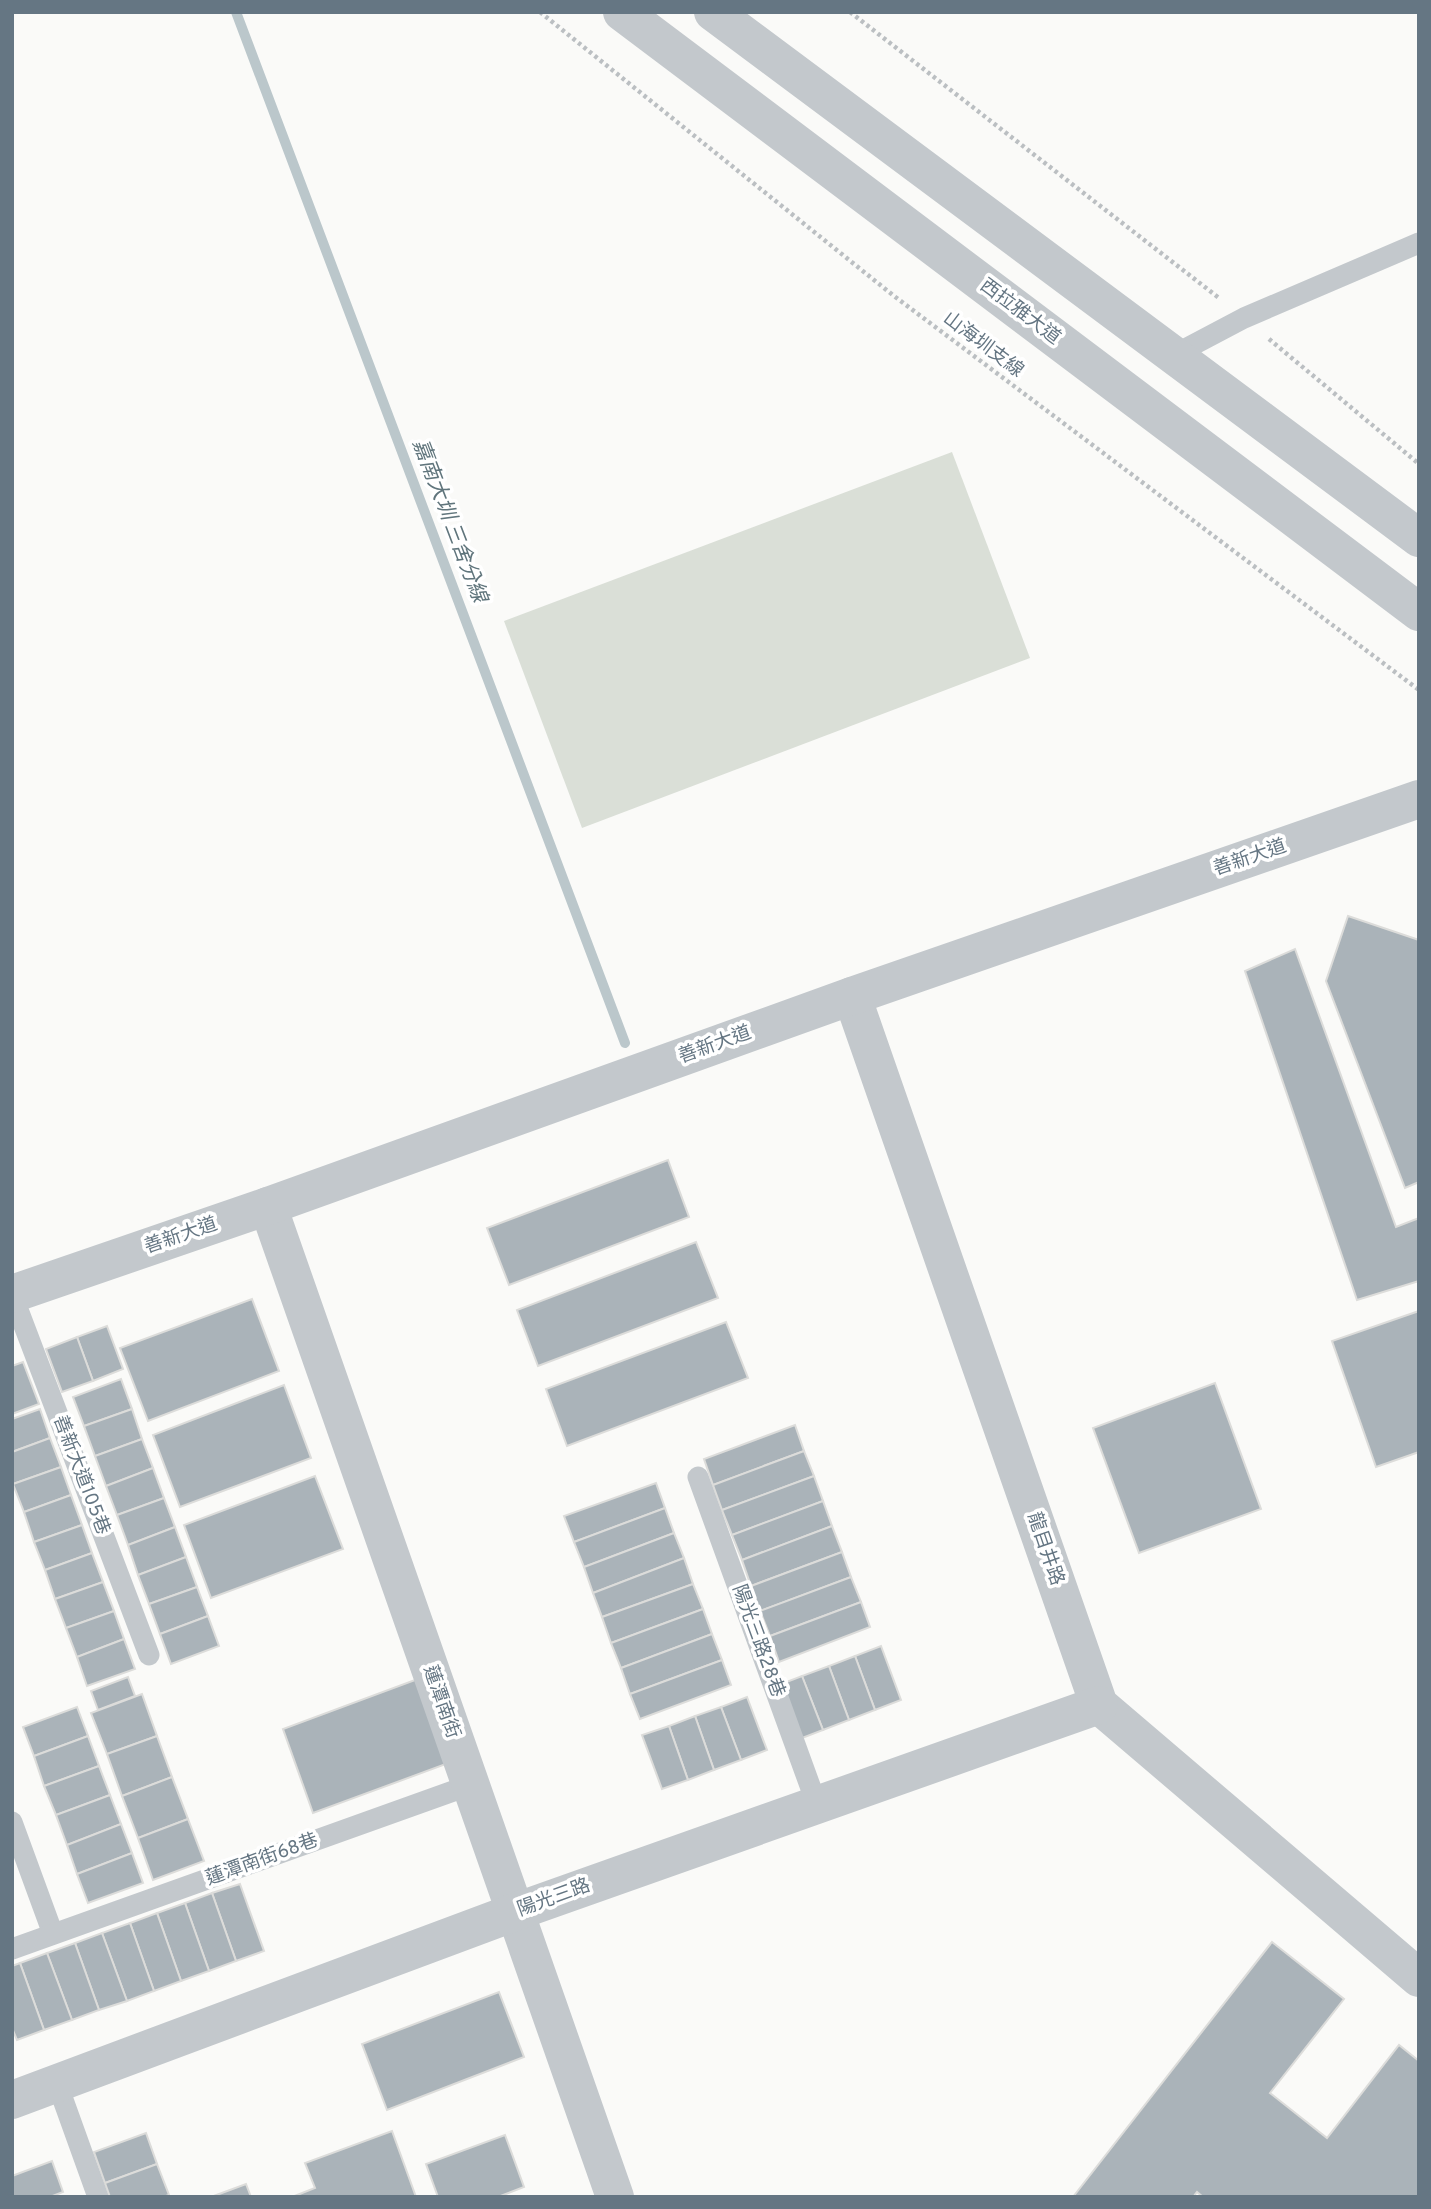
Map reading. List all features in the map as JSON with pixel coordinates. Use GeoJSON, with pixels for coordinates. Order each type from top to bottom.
{"type":"FeatureCollection","features":[{"type":"Feature","properties":{"kind":"street","name":"西拉雅大道"},"geometry":{"type":"LineString","coordinates":[[622,12],[1419,612]]}},
{"type":"Feature","properties":{"kind":"street"},"geometry":{"type":"LineString","coordinates":[[713,12],[1419,538]]}},
{"type":"Feature","properties":{"kind":"street","name":"善新大道"},"geometry":{"type":"LineString","coordinates":[[12,1294],[268,1206],[852,996],[1419,800]]}},
{"type":"Feature","properties":{"kind":"street","name":"龍目井路"},"geometry":{"type":"LineString","coordinates":[[852,996],[1099,1704]]}},
{"type":"Feature","properties":{"kind":"street","name":"蓮潭南街"},"geometry":{"type":"LineString","coordinates":[[268,1206],[615,2197]]}},
{"type":"Feature","properties":{"kind":"street"},"geometry":{"type":"LineString","coordinates":[[1099,1704],[1419,1978]]}},
{"type":"Feature","properties":{"kind":"street","name":"陽光三路"},"geometry":{"type":"LineString","coordinates":[[12,2100],[515,1912],[1099,1704]]}},
{"type":"Feature","properties":{"kind":"lane"},"geometry":{"type":"LineString","coordinates":[[1172,356],[1244,318],[1419,243]]}},
{"type":"Feature","properties":{"kind":"lane","name":"善新大道105巷"},"geometry":{"type":"LineString","coordinates":[[12,1294],[149,1655]]}},
{"type":"Feature","properties":{"kind":"lane","name":"陽光三路28巷"},"geometry":{"type":"LineString","coordinates":[[698,1477],[817,1805]]}},
{"type":"Feature","properties":{"kind":"lane","name":"蓮潭南街68巷"},"geometry":{"type":"LineString","coordinates":[[12,1949],[470,1785]]}},
{"type":"Feature","properties":{"kind":"lane"},"geometry":{"type":"LineString","coordinates":[[12,1822],[53,1934]]}},
{"type":"Feature","properties":{"kind":"lane"},"geometry":{"type":"LineString","coordinates":[[57,2083],[98,2197]]}},
{"type":"Feature","properties":{"kind":"path","name":"山海圳支線"},"geometry":{"type":"LineString","coordinates":[[540,12],[894,296],[1419,690]]}},
{"type":"Feature","properties":{"kind":"path"},"geometry":{"type":"LineString","coordinates":[[850,12],[1244,318],[1419,464]]}},
{"type":"Feature","properties":{"kind":"shaded area"},"geometry":{"type":"Polygon","coordinates":[[[952,452],[1030,658],[582,828],[504,621],[952,452]]]}},
{"type":"Feature","properties":{"kind":"building"},"geometry":{"type":"Polygon","coordinates":[[[1348,916],[1419,940],[1419,1182],[1405,1188],[1326,981],[1348,916]]]}},
{"type":"Feature","properties":{"kind":"building"},"geometry":{"type":"Polygon","coordinates":[[[1295,949],[1396,1227],[1419,1218],[1419,1281],[1357,1300],[1245,971],[1295,949]]]}},
{"type":"Feature","properties":{"kind":"building"},"geometry":{"type":"Polygon","coordinates":[[[668,1160],[689,1217],[509,1285],[487,1228],[668,1160]]]}},
{"type":"Feature","properties":{"kind":"building"},"geometry":{"type":"Polygon","coordinates":[[[696,1242],[718,1298],[538,1366],[517,1310],[696,1242]]]}},
{"type":"Feature","properties":{"kind":"building"},"geometry":{"type":"Polygon","coordinates":[[[252,1299],[279,1371],[148,1421],[120,1348],[252,1299]]]}},
{"type":"Feature","properties":{"kind":"building"},"geometry":{"type":"Polygon","coordinates":[[[1419,1311],[1419,1452],[1376,1467],[1332,1341],[1419,1311]]]}},
{"type":"Feature","properties":{"kind":"building"},"geometry":{"type":"Polygon","coordinates":[[[726,1322],[748,1378],[567,1446],[546,1389],[726,1322]]]}},
{"type":"Feature","properties":{"kind":"building"},"geometry":{"type":"Polygon","coordinates":[[[107,1326],[123,1369],[93,1381],[77,1337],[107,1326]]]}},
{"type":"Feature","properties":{"kind":"building"},"geometry":{"type":"Polygon","coordinates":[[[77,1337],[93,1381],[62,1392],[46,1349],[77,1337]]]}},
{"type":"Feature","properties":{"kind":"building"},"geometry":{"type":"Polygon","coordinates":[[[23,1362],[39,1404],[12,1414],[12,1366],[23,1362]]]}},
{"type":"Feature","properties":{"kind":"building"},"geometry":{"type":"Polygon","coordinates":[[[121,1379],[132,1409],[84,1426],[73,1397],[121,1379]]]}},
{"type":"Feature","properties":{"kind":"building"},"geometry":{"type":"Polygon","coordinates":[[[1215,1383],[1261,1509],[1139,1553],[1093,1428],[1215,1383]]]}},
{"type":"Feature","properties":{"kind":"building"},"geometry":{"type":"Polygon","coordinates":[[[284,1385],[311,1458],[180,1507],[153,1435],[284,1385]]]}},
{"type":"Feature","properties":{"kind":"building"},"geometry":{"type":"Polygon","coordinates":[[[40,1409],[50,1438],[12,1452],[12,1419],[40,1409]]]}},
{"type":"Feature","properties":{"kind":"building"},"geometry":{"type":"Polygon","coordinates":[[[132,1409],[142,1439],[95,1456],[84,1426],[132,1409]]]}},
{"type":"Feature","properties":{"kind":"building"},"geometry":{"type":"Polygon","coordinates":[[[795,1425],[804,1451],[713,1485],[704,1459],[795,1425]]]}},
{"type":"Feature","properties":{"kind":"building"},"geometry":{"type":"Polygon","coordinates":[[[50,1438],[61,1467],[13,1484],[12,1452],[50,1438]]]}},
{"type":"Feature","properties":{"kind":"building"},"geometry":{"type":"Polygon","coordinates":[[[142,1439],[153,1468],[106,1486],[95,1456],[142,1439]]]}},
{"type":"Feature","properties":{"kind":"building"},"geometry":{"type":"Polygon","coordinates":[[[804,1451],[814,1476],[722,1510],[713,1485],[804,1451]]]}},
{"type":"Feature","properties":{"kind":"building"},"geometry":{"type":"Polygon","coordinates":[[[61,1467],[71,1495],[24,1512],[13,1484],[61,1467]]]}},
{"type":"Feature","properties":{"kind":"building"},"geometry":{"type":"Polygon","coordinates":[[[153,1468],[164,1498],[117,1515],[106,1486],[153,1468]]]}},
{"type":"Feature","properties":{"kind":"building"},"geometry":{"type":"Polygon","coordinates":[[[315,1476],[343,1549],[211,1598],[184,1525],[315,1476]]]}},
{"type":"Feature","properties":{"kind":"building"},"geometry":{"type":"Polygon","coordinates":[[[814,1476],[823,1501],[732,1535],[722,1510],[814,1476]]]}},
{"type":"Feature","properties":{"kind":"building"},"geometry":{"type":"Polygon","coordinates":[[[656,1483],[665,1508],[574,1542],[564,1516],[656,1483]]]}},
{"type":"Feature","properties":{"kind":"building"},"geometry":{"type":"Polygon","coordinates":[[[71,1495],[82,1525],[34,1542],[24,1512],[71,1495]]]}},
{"type":"Feature","properties":{"kind":"building"},"geometry":{"type":"Polygon","coordinates":[[[164,1498],[175,1527],[128,1545],[117,1515],[164,1498]]]}},
{"type":"Feature","properties":{"kind":"building"},"geometry":{"type":"Polygon","coordinates":[[[823,1501],[832,1526],[742,1560],[732,1535],[823,1501]]]}},
{"type":"Feature","properties":{"kind":"building"},"geometry":{"type":"Polygon","coordinates":[[[665,1508],[674,1533],[584,1567],[574,1542],[665,1508]]]}},
{"type":"Feature","properties":{"kind":"building"},"geometry":{"type":"Polygon","coordinates":[[[82,1525],[92,1553],[45,1570],[34,1542],[82,1525]]]}},
{"type":"Feature","properties":{"kind":"building"},"geometry":{"type":"Polygon","coordinates":[[[832,1526],[842,1552],[751,1586],[742,1560],[832,1526]]]}},
{"type":"Feature","properties":{"kind":"building"},"geometry":{"type":"Polygon","coordinates":[[[175,1527],[186,1557],[138,1575],[128,1545],[175,1527]]]}},
{"type":"Feature","properties":{"kind":"building"},"geometry":{"type":"Polygon","coordinates":[[[674,1533],[684,1558],[593,1593],[584,1567],[674,1533]]]}},
{"type":"Feature","properties":{"kind":"building"},"geometry":{"type":"Polygon","coordinates":[[[842,1552],[851,1577],[760,1611],[751,1586],[842,1552]]]}},
{"type":"Feature","properties":{"kind":"building"},"geometry":{"type":"Polygon","coordinates":[[[92,1553],[103,1582],[55,1599],[45,1570],[92,1553]]]}},
{"type":"Feature","properties":{"kind":"building"},"geometry":{"type":"Polygon","coordinates":[[[186,1557],[197,1587],[149,1604],[138,1575],[186,1557]]]}},
{"type":"Feature","properties":{"kind":"building"},"geometry":{"type":"Polygon","coordinates":[[[684,1558],[693,1584],[602,1617],[593,1593],[684,1558]]]}},
{"type":"Feature","properties":{"kind":"building"},"geometry":{"type":"Polygon","coordinates":[[[851,1577],[861,1602],[770,1636],[760,1611],[851,1577]]]}},
{"type":"Feature","properties":{"kind":"building"},"geometry":{"type":"Polygon","coordinates":[[[103,1582],[114,1611],[66,1628],[55,1599],[103,1582]]]}},
{"type":"Feature","properties":{"kind":"building"},"geometry":{"type":"Polygon","coordinates":[[[693,1584],[703,1609],[611,1643],[602,1617],[693,1584]]]}},
{"type":"Feature","properties":{"kind":"building"},"geometry":{"type":"Polygon","coordinates":[[[197,1587],[208,1616],[160,1634],[149,1604],[197,1587]]]}},
{"type":"Feature","properties":{"kind":"building"},"geometry":{"type":"Polygon","coordinates":[[[861,1602],[870,1627],[779,1662],[770,1636],[861,1602]]]}},
{"type":"Feature","properties":{"kind":"building"},"geometry":{"type":"Polygon","coordinates":[[[703,1609],[712,1634],[621,1668],[611,1643],[703,1609]]]}},
{"type":"Feature","properties":{"kind":"building"},"geometry":{"type":"Polygon","coordinates":[[[114,1611],[124,1639],[77,1657],[66,1628],[114,1611]]]}},
{"type":"Feature","properties":{"kind":"building"},"geometry":{"type":"Polygon","coordinates":[[[208,1616],[219,1646],[171,1664],[160,1634],[208,1616]]]}},
{"type":"Feature","properties":{"kind":"building"},"geometry":{"type":"Polygon","coordinates":[[[712,1634],[722,1660],[630,1694],[621,1668],[712,1634]]]}},
{"type":"Feature","properties":{"kind":"building"},"geometry":{"type":"Polygon","coordinates":[[[124,1639],[135,1669],[87,1686],[77,1657],[124,1639]]]}},
{"type":"Feature","properties":{"kind":"building"},"geometry":{"type":"Polygon","coordinates":[[[881,1646],[901,1700],[875,1710],[855,1656],[881,1646]]]}},
{"type":"Feature","properties":{"kind":"building"},"geometry":{"type":"Polygon","coordinates":[[[855,1656],[875,1710],[849,1720],[829,1666],[855,1656]]]}},
{"type":"Feature","properties":{"kind":"building"},"geometry":{"type":"Polygon","coordinates":[[[722,1660],[731,1685],[640,1719],[630,1694],[722,1660]]]}},
{"type":"Feature","properties":{"kind":"building"},"geometry":{"type":"Polygon","coordinates":[[[829,1666],[849,1720],[823,1730],[802,1676],[829,1666]]]}},
{"type":"Feature","properties":{"kind":"building"},"geometry":{"type":"Polygon","coordinates":[[[802,1676],[823,1730],[797,1740],[776,1686],[802,1676]]]}},
{"type":"Feature","properties":{"kind":"building"},"geometry":{"type":"Polygon","coordinates":[[[128,1677],[135,1696],[98,1710],[91,1691],[128,1677]]]}},
{"type":"Feature","properties":{"kind":"building"},"geometry":{"type":"Polygon","coordinates":[[[423,1677],[454,1761],[313,1813],[283,1729],[423,1677]]]}},
{"type":"Feature","properties":{"kind":"building"},"geometry":{"type":"Polygon","coordinates":[[[142,1694],[157,1736],[107,1754],[91,1713],[142,1694]]]}},
{"type":"Feature","properties":{"kind":"building"},"geometry":{"type":"Polygon","coordinates":[[[747,1697],[767,1750],[741,1760],[721,1707],[747,1697]]]}},
{"type":"Feature","properties":{"kind":"building"},"geometry":{"type":"Polygon","coordinates":[[[77,1707],[88,1736],[34,1756],[23,1727],[77,1707]]]}},
{"type":"Feature","properties":{"kind":"building"},"geometry":{"type":"Polygon","coordinates":[[[721,1707],[741,1760],[714,1770],[695,1716],[721,1707]]]}},
{"type":"Feature","properties":{"kind":"building"},"geometry":{"type":"Polygon","coordinates":[[[695,1716],[714,1770],[688,1780],[669,1726],[695,1716]]]}},
{"type":"Feature","properties":{"kind":"building"},"geometry":{"type":"Polygon","coordinates":[[[669,1726],[688,1780],[662,1789],[642,1735],[669,1726]]]}},
{"type":"Feature","properties":{"kind":"building"},"geometry":{"type":"Polygon","coordinates":[[[88,1736],[99,1766],[44,1786],[34,1756],[88,1736]]]}},
{"type":"Feature","properties":{"kind":"building"},"geometry":{"type":"Polygon","coordinates":[[[157,1736],[172,1777],[122,1796],[107,1754],[157,1736]]]}},
{"type":"Feature","properties":{"kind":"building"},"geometry":{"type":"Polygon","coordinates":[[[99,1766],[110,1795],[56,1815],[44,1786],[99,1766]]]}},
{"type":"Feature","properties":{"kind":"building"},"geometry":{"type":"Polygon","coordinates":[[[172,1777],[188,1819],[138,1838],[122,1796],[172,1777]]]}},
{"type":"Feature","properties":{"kind":"building"},"geometry":{"type":"Polygon","coordinates":[[[110,1795],[121,1824],[67,1845],[56,1815],[110,1795]]]}},
{"type":"Feature","properties":{"kind":"building"},"geometry":{"type":"Polygon","coordinates":[[[188,1819],[204,1861],[153,1880],[138,1838],[188,1819]]]}},
{"type":"Feature","properties":{"kind":"building"},"geometry":{"type":"Polygon","coordinates":[[[121,1824],[132,1853],[77,1874],[67,1845],[121,1824]]]}},
{"type":"Feature","properties":{"kind":"building"},"geometry":{"type":"Polygon","coordinates":[[[132,1853],[143,1883],[88,1903],[77,1874],[132,1853]]]}},
{"type":"Feature","properties":{"kind":"building"},"geometry":{"type":"Polygon","coordinates":[[[240,1884],[264,1951],[236,1961],[212,1893],[240,1884]]]}},
{"type":"Feature","properties":{"kind":"building"},"geometry":{"type":"Polygon","coordinates":[[[212,1893],[236,1961],[209,1971],[185,1903],[212,1893]]]}},
{"type":"Feature","properties":{"kind":"building"},"geometry":{"type":"Polygon","coordinates":[[[185,1903],[209,1971],[181,1981],[157,1913],[185,1903]]]}},
{"type":"Feature","properties":{"kind":"building"},"geometry":{"type":"Polygon","coordinates":[[[157,1913],[181,1981],[154,1991],[130,1923],[157,1913]]]}},
{"type":"Feature","properties":{"kind":"building"},"geometry":{"type":"Polygon","coordinates":[[[130,1923],[154,1991],[127,2001],[102,1933],[130,1923]]]}},
{"type":"Feature","properties":{"kind":"building"},"geometry":{"type":"Polygon","coordinates":[[[102,1933],[127,2001],[99,2010],[75,1943],[102,1933]]]}},
{"type":"Feature","properties":{"kind":"building"},"geometry":{"type":"Polygon","coordinates":[[[1272,1942],[1344,1999],[1270,2093],[1327,2138],[1399,2045],[1419,2061],[1419,2197],[1203,2197],[1197,2192],[1193,2197],[1073,2197],[1272,1942]]]}},
{"type":"Feature","properties":{"kind":"building"},"geometry":{"type":"Polygon","coordinates":[[[75,1943],[99,2010],[72,2020],[47,1953],[75,1943]]]}},
{"type":"Feature","properties":{"kind":"building"},"geometry":{"type":"Polygon","coordinates":[[[47,1953],[72,2020],[44,2030],[20,1963],[47,1953]]]}},
{"type":"Feature","properties":{"kind":"building"},"geometry":{"type":"Polygon","coordinates":[[[20,1963],[44,2030],[17,2040],[12,2028],[12,1966],[20,1963]]]}},
{"type":"Feature","properties":{"kind":"building"},"geometry":{"type":"Polygon","coordinates":[[[499,1992],[524,2057],[387,2110],[362,2044],[499,1992]]]}},
{"type":"Feature","properties":{"kind":"building"},"geometry":{"type":"Polygon","coordinates":[[[392,2131],[416,2197],[292,2197],[315,2188],[305,2163],[392,2131]]]}},
{"type":"Feature","properties":{"kind":"building"},"geometry":{"type":"Polygon","coordinates":[[[146,2133],[157,2164],[105,2183],[94,2152],[146,2133]]]}},
{"type":"Feature","properties":{"kind":"building"},"geometry":{"type":"Polygon","coordinates":[[[505,2135],[524,2187],[498,2197],[438,2197],[426,2164],[505,2135]]]}},
{"type":"Feature","properties":{"kind":"building"},"geometry":{"type":"Polygon","coordinates":[[[52,2161],[63,2192],[50,2197],[12,2197],[12,2176],[52,2161]]]}},
{"type":"Feature","properties":{"kind":"building"},"geometry":{"type":"Polygon","coordinates":[[[157,2164],[169,2195],[110,2197],[105,2183],[157,2164]]]}},
{"type":"Feature","properties":{"kind":"building"},"geometry":{"type":"Polygon","coordinates":[[[246,2184],[251,2197],[211,2197],[246,2184]]]}},
{"type":"Feature","properties":{"kind":"waterway","name":"嘉南大圳 三舍分線"},"geometry":{"type":"LineString","coordinates":[[236,12],[625,1043]]}}]}
